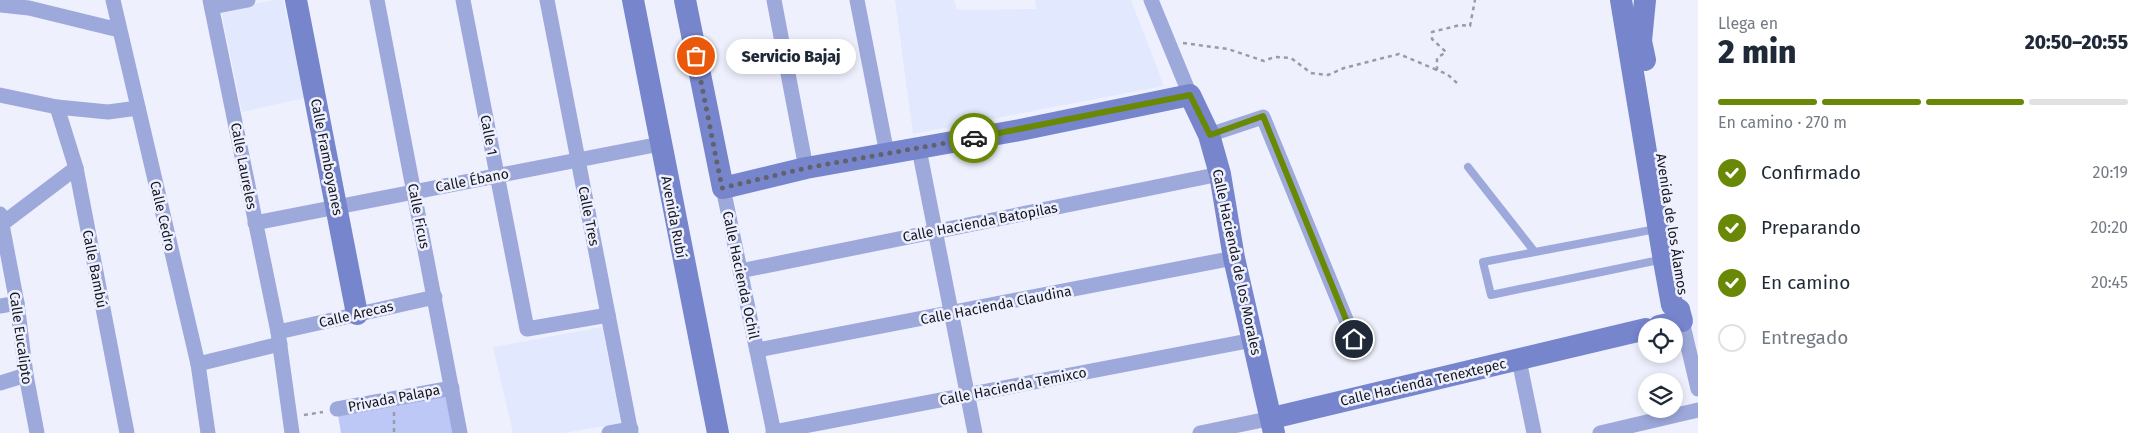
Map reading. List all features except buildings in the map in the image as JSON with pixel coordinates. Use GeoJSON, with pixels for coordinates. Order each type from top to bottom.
{"type":"FeatureCollection","features":[{"type":"Feature","properties":{"kind":"street","name":"Calle Cedro"},"geometry":{"type":"LineString","coordinates":[[113,0],[198,364],[208,433]]}},
{"type":"Feature","properties":{"kind":"street"},"geometry":{"type":"LineString","coordinates":[[211,4],[248,0]]}},
{"type":"Feature","properties":{"kind":"street","name":"Calle Framboyanes"},"geometry":{"type":"LineString","coordinates":[[296,0],[357,314]]}},
{"type":"Feature","properties":{"kind":"street","name":"Calle Ficus"},"geometry":{"type":"LineString","coordinates":[[377,0],[460,433]]}},
{"type":"Feature","properties":{"kind":"street","name":"Calle 1"},"geometry":{"type":"LineString","coordinates":[[463,0],[527,329],[608,315]]}},
{"type":"Feature","properties":{"kind":"street","name":"Calle Tres"},"geometry":{"type":"LineString","coordinates":[[547,0],[631,431]]}},
{"type":"Feature","properties":{"kind":"street","name":"Avenida Rubí"},"geometry":{"type":"LineString","coordinates":[[633,0],[718,433]]}},
{"type":"Feature","properties":{"kind":"street","name":"Calle Hacienda Ochil"},"geometry":{"type":"LineString","coordinates":[[685,0],[773,432]]}},
{"type":"Feature","properties":{"kind":"street"},"geometry":{"type":"LineString","coordinates":[[774,0],[806,168]]}},
{"type":"Feature","properties":{"kind":"street"},"geometry":{"type":"LineString","coordinates":[[857,0],[886,154]]}},
{"type":"Feature","properties":{"kind":"street"},"geometry":{"type":"LineString","coordinates":[[722,188],[806,168],[1190,95],[1150,0]]}},
{"type":"Feature","properties":{"kind":"street","name":"Avenida de los Álamos"},"geometry":{"type":"LineString","coordinates":[[1622,0],[1658,228],[1671,258],[1685,303],[1681,316]]}},
{"type":"Feature","properties":{"kind":"street","name":"Avenida de los Álamos"},"geometry":{"type":"LineString","coordinates":[[1645,0],[1642,41],[1671,258]]}},
{"type":"Feature","properties":{"kind":"street"},"geometry":{"type":"LineString","coordinates":[[0,4],[28,4],[120,30]]}},
{"type":"Feature","properties":{"kind":"street","name":"Calle Laureles"},"geometry":{"type":"LineString","coordinates":[[211,4],[279,338],[291,426]]}},
{"type":"Feature","properties":{"kind":"street"},"geometry":{"type":"LineString","coordinates":[[0,95],[57,107],[108,112],[138,108]]}},
{"type":"Feature","properties":{"kind":"street","name":"Calle Hacienda de los Morales"},"geometry":{"type":"LineString","coordinates":[[1190,95],[1210,135],[1220,174],[1234,258],[1273,425]]}},
{"type":"Feature","properties":{"kind":"street","name":"Calle Bambú"},"geometry":{"type":"LineString","coordinates":[[57,107],[76,168],[127,433]]}},
{"type":"Feature","properties":{"kind":"street"},"geometry":{"type":"LineString","coordinates":[[1210,135],[1263,116],[1354,339]]}},
{"type":"Feature","properties":{"kind":"street","name":"Calle Ébano"},"geometry":{"type":"LineString","coordinates":[[255,223],[660,144]]}},
{"type":"Feature","properties":{"kind":"street"},"geometry":{"type":"LineString","coordinates":[[919,148],[975,433]]}},
{"type":"Feature","properties":{"kind":"street"},"geometry":{"type":"LineString","coordinates":[[1,219],[76,168]]}},
{"type":"Feature","properties":{"kind":"street","name":"Calle Hacienda Batopilas"},"geometry":{"type":"LineString","coordinates":[[740,270],[1220,174]]}},
{"type":"Feature","properties":{"kind":"street","name":"Calle Eucalipto"},"geometry":{"type":"LineString","coordinates":[[1,219],[17,303],[26,375],[37,433]]}},
{"type":"Feature","properties":{"kind":"street","name":"Calle Hacienda Claudina"},"geometry":{"type":"LineString","coordinates":[[757,350],[952,314],[1234,258]]}},
{"type":"Feature","properties":{"kind":"street","name":"Calle Arecas"},"geometry":{"type":"LineString","coordinates":[[198,364],[357,314],[434,297]]}},
{"type":"Feature","properties":{"kind":"street"},"geometry":{"type":"LineString","coordinates":[[0,306],[17,303]]}},
{"type":"Feature","properties":{"kind":"street"},"geometry":{"type":"LineString","coordinates":[[1677,318],[1681,316],[1698,389]]}},
{"type":"Feature","properties":{"kind":"street","name":"Calle Hacienda Tenextepec"},"geometry":{"type":"LineString","coordinates":[[1200,433],[1273,425],[1519,360],[1638,331]]}},
{"type":"Feature","properties":{"kind":"street","name":"Calle Hacienda Temixco"},"geometry":{"type":"LineString","coordinates":[[773,432],[1253,340]]}},
{"type":"Feature","properties":{"kind":"street"},"geometry":{"type":"LineString","coordinates":[[1519,360],[1534,433]]}},
{"type":"Feature","properties":{"kind":"street"},"geometry":{"type":"LineString","coordinates":[[0,383],[26,375]]}},
{"type":"Feature","properties":{"kind":"street","name":"Privada Palapa"},"geometry":{"type":"LineString","coordinates":[[337,409],[452,388]]}},
{"type":"Feature","properties":{"kind":"street"},"geometry":{"type":"LineString","coordinates":[[1600,433],[1698,410]]}},
{"type":"Feature","properties":{"kind":"street"},"geometry":{"type":"LineString","coordinates":[[609,433],[631,431]]}},
{"type":"Feature","properties":{"kind":"lane"},"geometry":{"type":"LineString","coordinates":[[1468,167],[1534,251]]}},
{"type":"Feature","properties":{"kind":"lane"},"geometry":{"type":"LineString","coordinates":[[1658,228],[1483,262],[1490,295],[1671,258]]}},
{"type":"Feature","properties":{"kind":"path"},"geometry":{"type":"LineString","coordinates":[[1437,70],[1437,58],[1446,52],[1432,39],[1432,32],[1460,25],[1470,26],[1476,0]]}},
{"type":"Feature","properties":{"kind":"path"},"geometry":{"type":"LineString","coordinates":[[1167,41],[1228,49],[1264,61],[1274,57],[1291,58],[1311,73],[1328,75],[1344,68],[1399,54],[1448,74],[1457,83]]}},
{"type":"Feature","properties":{"kind":"path"},"geometry":{"type":"LineString","coordinates":[[394,433],[395,398]]}},
{"type":"Feature","properties":{"kind":"path"},"geometry":{"type":"LineString","coordinates":[[291,426],[337,409]]}},
{"type":"Feature","properties":{"kind":"shaded area"},"geometry":{"type":"Polygon","coordinates":[[[283,0],[305,98],[242,112],[221,10],[283,0]]]}},
{"type":"Feature","properties":{"kind":"shaded area"},"geometry":{"type":"Polygon","coordinates":[[[895,0],[954,0],[957,10],[1036,9],[1035,0],[1131,0],[1164,86],[913,134],[895,0]]]}},
{"type":"Feature","properties":{"kind":"shaded area"},"geometry":{"type":"Polygon","coordinates":[[[602,327],[621,423],[564,433],[513,433],[493,347],[602,327]]]}},
{"type":"Feature","properties":{"kind":"shaded area"},"geometry":{"type":"Polygon","coordinates":[[[452,388],[460,433],[341,433],[337,409],[452,388]]]}},
{"type":"Feature","properties":{"kind":"way so far"},"geometry":{"type":"LineString","coordinates":[[696,56],[722,188],[806,168],[974,138]]}},
{"type":"Feature","properties":{"kind":"place","name":"Servicio Bajaj"},"geometry":{"type":"Point","coordinates":[696,56]}},
{"type":"Feature","properties":{"kind":"route"},"geometry":{"type":"LineString","coordinates":[[974,138],[1190,95],[1210,135],[1263,116],[1354,339]]}}]}
